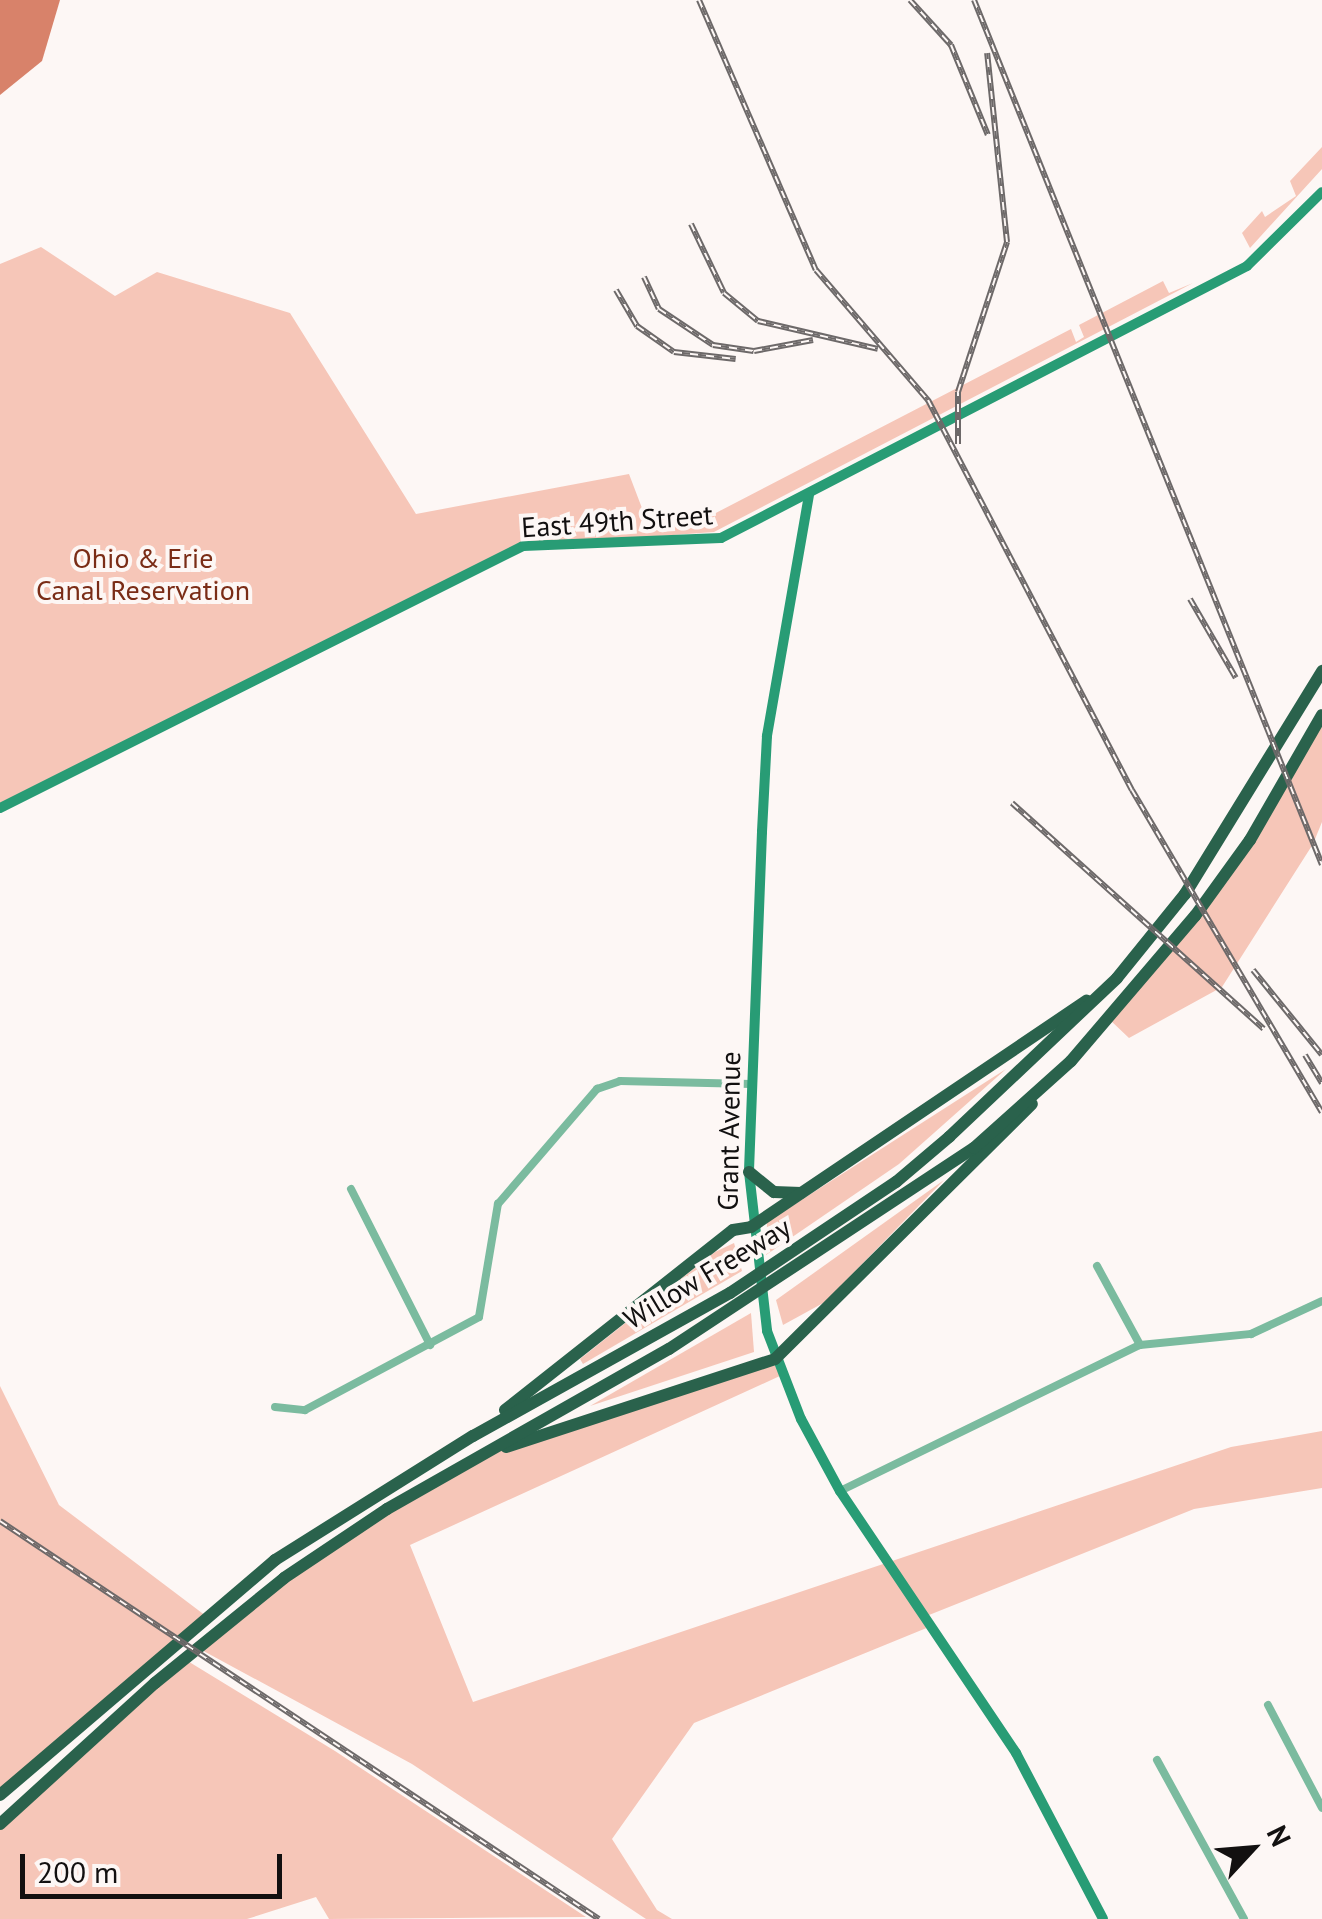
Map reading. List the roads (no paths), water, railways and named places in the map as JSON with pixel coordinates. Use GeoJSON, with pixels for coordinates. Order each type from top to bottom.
{"type":"FeatureCollection","features":[{"type":"Feature","properties":{"kind":"highway","name":"Willow Freeway"},"geometry":{"type":"LineString","coordinates":[[0,1795],[274,1560],[472,1436],[730,1294],[883,1191],[1117,978],[1185,894],[1322,671]]}},
{"type":"Feature","properties":{"kind":"highway","name":"Willow Freeway"},"geometry":{"type":"LineString","coordinates":[[0,1824],[154,1683],[284,1578],[471,1460],[669,1350],[818,1255],[974,1148],[1070,1061],[1195,916],[1250,840],[1322,715]]}},
{"type":"Feature","properties":{"kind":"highway"},"geometry":{"type":"LineString","coordinates":[[472,1436],[734,1230],[752,1234],[801,1193],[1117,978]]}},
{"type":"Feature","properties":{"kind":"highway"},"geometry":{"type":"LineString","coordinates":[[471,1460],[775,1358],[992,1150],[1070,1061]]}},
{"type":"Feature","properties":{"kind":"highway"},"geometry":{"type":"LineString","coordinates":[[750,1172],[774,1192],[801,1193]]}},
{"type":"Feature","properties":{"kind":"street","name":"East 49th Street"},"geometry":{"type":"LineString","coordinates":[[0,808],[523,546],[708,542],[809,495],[1247,266],[1322,192]]}},
{"type":"Feature","properties":{"kind":"street","name":"Grant Avenue"},"geometry":{"type":"LineString","coordinates":[[809,495],[767,736],[750,1172],[752,1234],[767,1331],[775,1358],[840,1491],[1016,1753],[1103,1919]]}},
{"type":"Feature","properties":{"kind":"street"},"geometry":{"type":"LineString","coordinates":[[275,1407],[305,1410],[430,1345],[483,1312],[488,1238],[498,1204],[591,1093],[620,1081],[751,1084]]}},
{"type":"Feature","properties":{"kind":"street"},"geometry":{"type":"LineString","coordinates":[[351,1190],[430,1345]]}},
{"type":"Feature","properties":{"kind":"street"},"geometry":{"type":"LineString","coordinates":[[1098,1266],[1140,1346]]}},
{"type":"Feature","properties":{"kind":"street"},"geometry":{"type":"LineString","coordinates":[[840,1491],[1140,1346],[1251,1334],[1322,1301]]}},
{"type":"Feature","properties":{"kind":"street"},"geometry":{"type":"LineString","coordinates":[[1268,1705],[1322,1808]]}},
{"type":"Feature","properties":{"kind":"street"},"geometry":{"type":"LineString","coordinates":[[1157,1760],[1244,1919]]}},
{"type":"Feature","properties":{"kind":"railway"},"geometry":{"type":"LineString","coordinates":[[699,0],[816,270],[928,400],[1132,790],[1322,1112]]}},
{"type":"Feature","properties":{"kind":"railway"},"geometry":{"type":"LineString","coordinates":[[910,0],[951,45],[988,135]]}},
{"type":"Feature","properties":{"kind":"railway"},"geometry":{"type":"LineString","coordinates":[[974,0],[1322,865]]}},
{"type":"Feature","properties":{"kind":"railway"},"geometry":{"type":"LineString","coordinates":[[958,444],[958,392],[1007,242],[987,53]]}},
{"type":"Feature","properties":{"kind":"railway"},"geometry":{"type":"LineString","coordinates":[[691,224],[724,293],[758,321],[878,349]]}},
{"type":"Feature","properties":{"kind":"railway"},"geometry":{"type":"LineString","coordinates":[[644,277],[659,309],[713,345],[754,351],[813,340]]}},
{"type":"Feature","properties":{"kind":"railway"},"geometry":{"type":"LineString","coordinates":[[616,290],[637,326],[674,352],[736,359]]}},
{"type":"Feature","properties":{"kind":"railway"},"geometry":{"type":"LineString","coordinates":[[1190,599],[1236,678]]}},
{"type":"Feature","properties":{"kind":"railway"},"geometry":{"type":"LineString","coordinates":[[1012,803],[1264,1029]]}},
{"type":"Feature","properties":{"kind":"railway"},"geometry":{"type":"LineString","coordinates":[[1253,970],[1322,1055]]}},
{"type":"Feature","properties":{"kind":"railway"},"geometry":{"type":"LineString","coordinates":[[1305,1055],[1322,1083]]}},
{"type":"Feature","properties":{"kind":"railway"},"geometry":{"type":"LineString","coordinates":[[0,1521],[599,1919]]}},
{"type":"Feature","properties":{"kind":"park label","name":"Ohio & Erie Canal Reservation"},"geometry":{"type":"Point","coordinates":[143,574]}}]}
